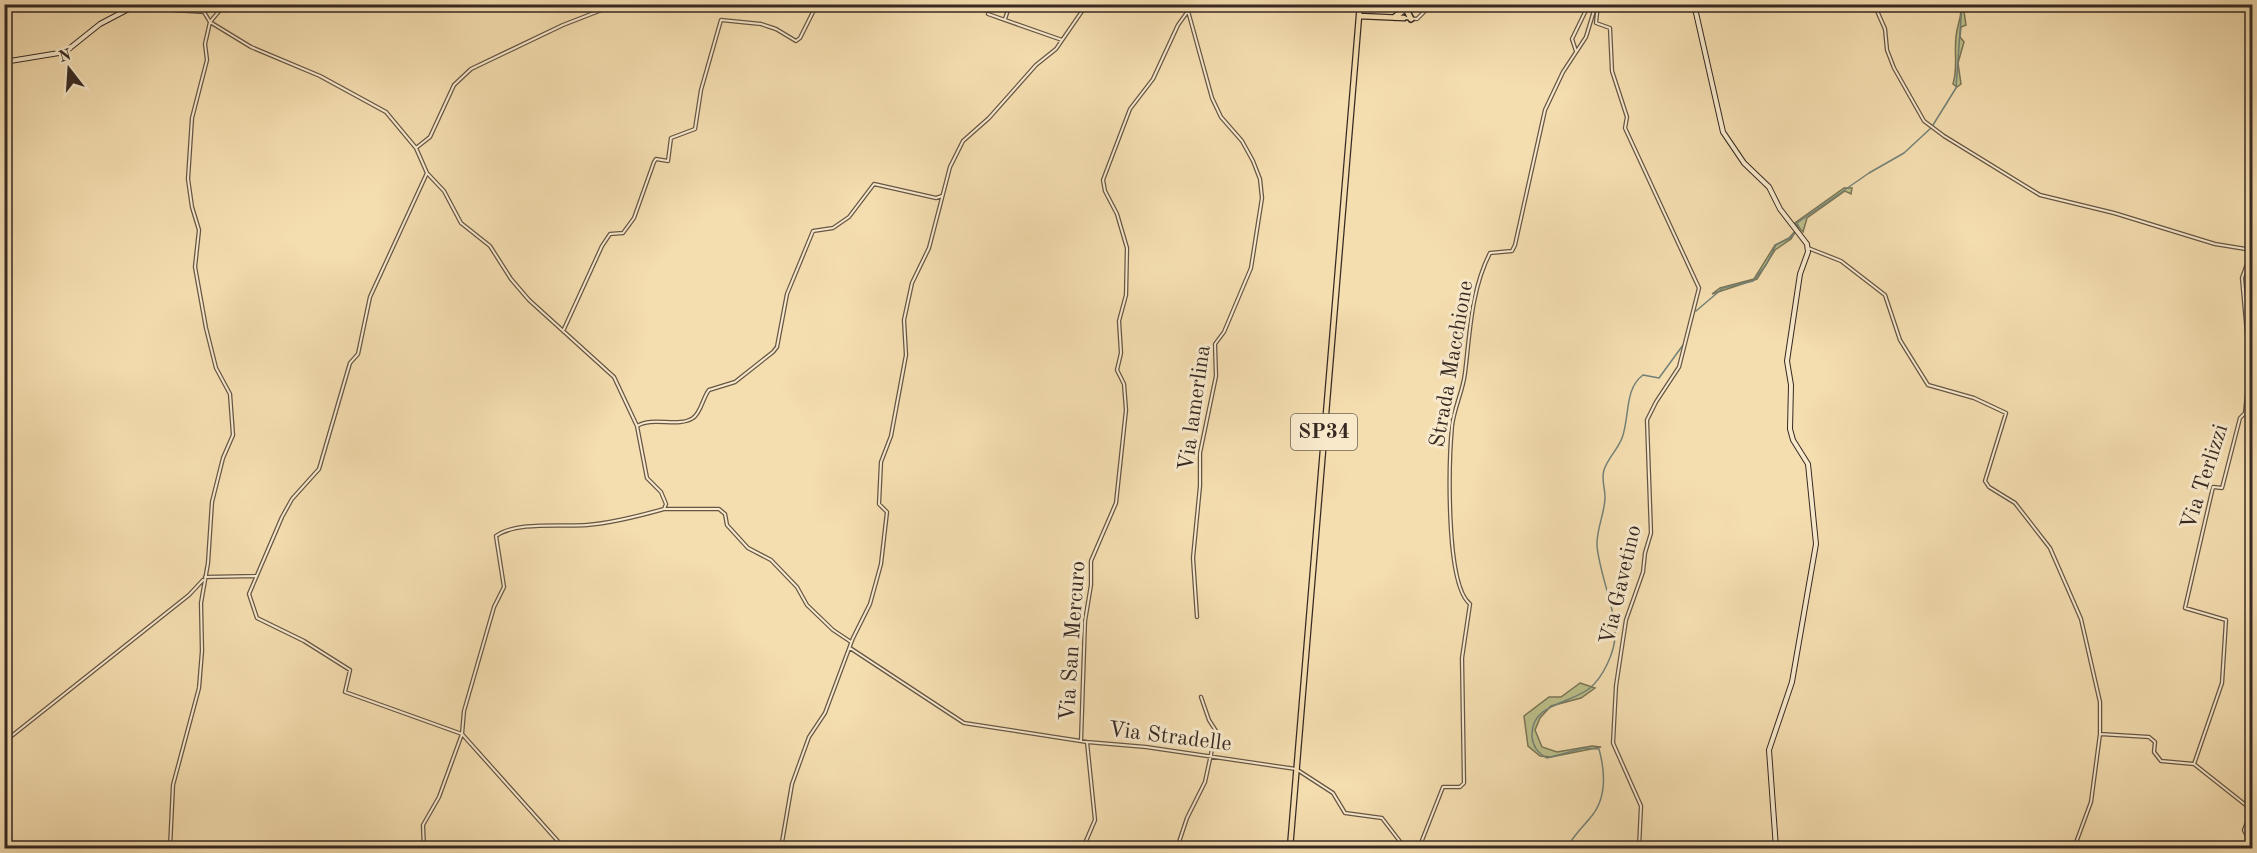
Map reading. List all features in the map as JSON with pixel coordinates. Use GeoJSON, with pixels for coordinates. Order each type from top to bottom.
{"type":"FeatureCollection","features":[{"type":"Feature","properties":{"kind":"highway"},"geometry":{"type":"LineString","coordinates":[[1395,17],[1406,13],[1411,4]]}},
{"type":"Feature","properties":{"kind":"main road"},"geometry":{"type":"LineString","coordinates":[[4,62],[68,51],[100,24],[138,4]]}},
{"type":"Feature","properties":{"kind":"main road"},"geometry":{"type":"LineString","coordinates":[[1696,6],[1723,132],[1744,163],[1769,187],[1780,209],[1800,233],[1808,248],[1806,262],[1800,274],[1787,361],[1791,385],[1790,429],[1793,440],[1808,464],[1816,544],[1792,682],[1768,750],[1776,849]]}},
{"type":"Feature","properties":{"kind":"main road"},"geometry":{"type":"LineString","coordinates":[[1359,10],[1370,15],[1395,17]]}},
{"type":"Feature","properties":{"kind":"main road","name":"SP34"},"geometry":{"type":"LineString","coordinates":[[1290,849],[1359,10]]}},
{"type":"Feature","properties":{"kind":"street"},"geometry":{"type":"LineString","coordinates":[[152,4],[173,10],[204,12],[210,21],[251,47],[320,76],[386,112],[416,148],[426,173],[444,191],[461,223],[490,246],[529,300],[614,377],[637,426],[647,478],[661,492],[666,504],[664,509]]}},
{"type":"Feature","properties":{"kind":"street"},"geometry":{"type":"LineString","coordinates":[[170,849],[173,785],[199,688],[204,578],[208,563],[212,502],[223,458],[233,435],[230,394],[216,368],[195,267],[200,230],[192,207],[188,179],[192,118],[207,60],[205,44],[210,21],[225,4]]}},
{"type":"Feature","properties":{"kind":"street"},"geometry":{"type":"LineString","coordinates":[[416,148],[430,138],[454,85],[471,69],[564,25],[617,4]]}},
{"type":"Feature","properties":{"kind":"street"},"geometry":{"type":"LineString","coordinates":[[564,330],[602,246],[610,234],[623,233],[634,218],[654,162],[656,159],[668,161],[671,138],[695,129],[701,90],[721,20],[761,24],[776,29],[796,41],[800,38],[817,4]]}},
{"type":"Feature","properties":{"kind":"street"},"geometry":{"type":"LineString","coordinates":[[1005,19],[1010,4]]}},
{"type":"Feature","properties":{"kind":"street"},"geometry":{"type":"LineString","coordinates":[[781,849],[792,784],[809,737],[825,713],[851,642],[870,603],[881,564],[887,512],[879,504],[879,481],[881,462],[897,411],[906,355],[904,320],[912,283],[926,259],[947,173],[959,147],[1062,40],[1087,4]]}},
{"type":"Feature","properties":{"kind":"street","name":"Via San Mercuro"},"geometry":{"type":"LineString","coordinates":[[1081,741],[1085,621],[1091,585],[1091,561],[1116,503],[1126,410],[1124,384],[1117,370],[1121,353],[1119,321],[1126,295],[1126,248],[1118,214],[1105,191],[1103,180],[1130,109],[1153,79],[1178,25],[1192,4]]}},
{"type":"Feature","properties":{"kind":"street"},"geometry":{"type":"LineString","coordinates":[[1406,13],[1417,19],[1430,6],[1507,4]]}},
{"type":"Feature","properties":{"kind":"street"},"geometry":{"type":"LineString","coordinates":[[1576,51],[1572,39],[1588,4]]}},
{"type":"Feature","properties":{"kind":"street","name":"Strada Macchione"},"geometry":{"type":"LineString","coordinates":[[1419,849],[1443,787],[1460,787],[1464,783],[1462,657],[1470,604],[1462,598],[1452,548],[1451,450],[1452,425],[1465,372],[1470,318],[1490,253],[1512,251],[1515,245],[1545,110],[1576,51],[1586,37],[1597,4]]}},
{"type":"Feature","properties":{"kind":"street","name":"Via Gavetino"},"geometry":{"type":"LineString","coordinates":[[1597,4],[1596,23],[1610,28],[1612,71],[1627,117],[1624,128],[1642,160],[1669,228],[1699,288],[1679,367],[1647,420],[1651,533],[1645,553],[1644,572],[1626,620],[1616,686],[1613,743],[1641,806],[1639,849]]}},
{"type":"Feature","properties":{"kind":"street","name":"Via Terlizzi"},"geometry":{"type":"LineString","coordinates":[[1874,4],[1885,29],[1887,50],[1894,68],[1924,121],[1944,136],[2040,195],[2114,213],[2215,244],[2252,250],[2242,278],[2250,368],[2245,413],[2240,418],[2222,488],[2213,487],[2184,608],[2226,620],[2222,683],[2194,764]]}},
{"type":"Feature","properties":{"kind":"street","name":"Via lamerlina"},"geometry":{"type":"LineString","coordinates":[[1188,11],[1212,98],[1221,117],[1242,141],[1253,161],[1260,179],[1262,198],[1251,268],[1224,332],[1215,344],[1216,376],[1200,453],[1193,558],[1197,617]]}},
{"type":"Feature","properties":{"kind":"street"},"geometry":{"type":"LineString","coordinates":[[988,14],[1062,40]]}},
{"type":"Feature","properties":{"kind":"street"},"geometry":{"type":"LineString","coordinates":[[426,173],[370,297],[358,354],[350,363],[319,469],[292,499],[249,594],[257,618],[304,641],[350,670],[345,692],[462,734],[564,849]]}},
{"type":"Feature","properties":{"kind":"street"},"geometry":{"type":"LineString","coordinates":[[637,426],[656,421],[692,420],[710,390],[735,382],[773,352],[777,347],[787,294],[805,255],[810,235],[813,231],[833,228],[849,217],[873,184],[936,198],[942,196]]}},
{"type":"Feature","properties":{"kind":"street"},"geometry":{"type":"LineString","coordinates":[[1808,248],[1841,261],[1885,295],[1900,340],[1928,385],[1974,398],[2006,413],[1985,481],[1998,494],[2015,504],[2050,548],[2081,619],[2100,702],[2100,734],[2091,802],[2074,849]]}},
{"type":"Feature","properties":{"kind":"street"},"geometry":{"type":"LineString","coordinates":[[424,849],[423,825],[439,797],[462,734],[464,711],[489,624],[504,587],[496,536],[535,526],[587,525],[634,518],[664,509],[719,509],[725,514],[727,525],[743,543],[771,560],[797,587],[807,605],[833,630],[851,642]]}},
{"type":"Feature","properties":{"kind":"street"},"geometry":{"type":"LineString","coordinates":[[4,742],[189,595],[204,578],[256,576]]}},
{"type":"Feature","properties":{"kind":"street","name":"Via Stradelle"},"geometry":{"type":"LineString","coordinates":[[849,648],[964,723],[1087,742],[1296,769],[1333,793],[1345,813],[1382,818],[1405,849]]}},
{"type":"Feature","properties":{"kind":"street"},"geometry":{"type":"LineString","coordinates":[[1177,849],[1188,818],[1205,782],[1212,757],[1216,731],[1209,720],[1201,697]]}},
{"type":"Feature","properties":{"kind":"street"},"geometry":{"type":"LineString","coordinates":[[2100,734],[2149,737],[2155,742],[2154,752],[2161,761],[2194,764],[2252,810],[2244,830],[2253,846]]}},
{"type":"Feature","properties":{"kind":"street","name":"Via San Mercuro"},"geometry":{"type":"LineString","coordinates":[[1083,849],[1095,820],[1087,742]]}},
{"type":"Feature","properties":{"kind":"green space"},"geometry":{"type":"Polygon","coordinates":[[[1961,5],[1963,5],[1966,25],[1961,27],[1960,37],[1964,42],[1958,63],[1961,84],[1957,87],[1953,84],[1961,5]]]}},
{"type":"Feature","properties":{"kind":"green space"},"geometry":{"type":"Polygon","coordinates":[[[1844,188],[1852,188],[1851,194],[1845,191],[1807,218],[1803,232],[1795,223],[1844,188]]]}},
{"type":"Feature","properties":{"kind":"green space"},"geometry":{"type":"Polygon","coordinates":[[[1797,229],[1791,239],[1775,250],[1757,279],[1712,294],[1720,288],[1754,279],[1775,245],[1789,238],[1797,229]]]}},
{"type":"Feature","properties":{"kind":"green space"},"geometry":{"type":"Polygon","coordinates":[[[1580,683],[1595,688],[1581,698],[1551,706],[1540,718],[1535,730],[1542,747],[1557,752],[1592,746],[1601,747],[1551,757],[1540,756],[1528,746],[1524,716],[1549,697],[1561,697],[1580,683]]]}},
{"type":"Feature","properties":{"kind":"waterway"},"geometry":{"type":"LineString","coordinates":[[1933,125],[1956,88],[1962,4]]}},
{"type":"Feature","properties":{"kind":"waterway"},"geometry":{"type":"LineString","coordinates":[[1799,227],[1797,223],[1869,173],[1904,153],[1931,128]]}},
{"type":"Feature","properties":{"kind":"waterway"},"geometry":{"type":"LineString","coordinates":[[1696,311],[1723,288],[1753,281],[1766,265],[1776,245],[1790,238],[1795,232]]}},
{"type":"Feature","properties":{"kind":"waterway"},"geometry":{"type":"LineString","coordinates":[[1567,848],[1596,810],[1602,794],[1603,766],[1599,749],[1584,748],[1547,758],[1534,744],[1533,726],[1544,711],[1590,688],[1604,671],[1611,656],[1615,635],[1614,624],[1597,546],[1605,503],[1603,473],[1622,438],[1630,396],[1637,381],[1643,375],[1659,378],[1683,345]]}}]}
